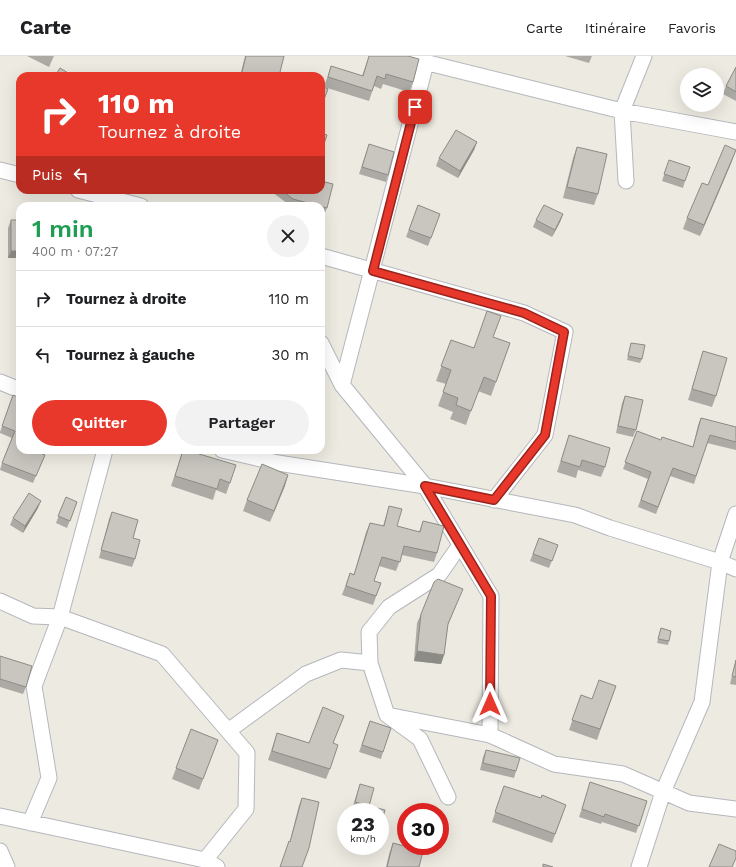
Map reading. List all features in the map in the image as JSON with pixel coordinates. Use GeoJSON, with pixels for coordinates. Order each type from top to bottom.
{"type":"FeatureCollection","features":[{"type":"Feature","properties":{"kind":"street"},"geometry":{"type":"LineString","coordinates":[[400,56],[426,62],[443,61],[622,111],[736,132]]}},
{"type":"Feature","properties":{"kind":"street"},"geometry":{"type":"LineString","coordinates":[[626,181],[622,111],[644,56]]}},
{"type":"Feature","properties":{"kind":"street"},"geometry":{"type":"LineString","coordinates":[[342,384],[373,271],[426,62]]}},
{"type":"Feature","properties":{"kind":"street"},"geometry":{"type":"LineString","coordinates":[[0,170],[16,174]]}},
{"type":"Feature","properties":{"kind":"street"},"geometry":{"type":"LineString","coordinates":[[94,194],[125,202]]}},
{"type":"Feature","properties":{"kind":"street"},"geometry":{"type":"LineString","coordinates":[[325,257],[524,313],[564,332],[545,435],[494,500]]}},
{"type":"Feature","properties":{"kind":"street"},"geometry":{"type":"LineString","coordinates":[[325,351],[342,384],[425,486],[491,596],[490,735]]}},
{"type":"Feature","properties":{"kind":"street"},"geometry":{"type":"LineString","coordinates":[[0,382],[16,388]]}},
{"type":"Feature","properties":{"kind":"street"},"geometry":{"type":"LineString","coordinates":[[30,823],[49,778],[34,686],[60,618],[104,454]]}},
{"type":"Feature","properties":{"kind":"street"},"geometry":{"type":"LineString","coordinates":[[239,454],[278,463],[425,486],[575,515],[610,528],[720,562],[736,569]]}},
{"type":"Feature","properties":{"kind":"street"},"geometry":{"type":"LineString","coordinates":[[639,867],[663,792],[702,702],[720,562],[736,514]]}},
{"type":"Feature","properties":{"kind":"street"},"geometry":{"type":"LineString","coordinates":[[448,797],[420,739],[388,715],[370,663],[369,632],[390,607],[439,575],[460,545]]}},
{"type":"Feature","properties":{"kind":"street"},"geometry":{"type":"LineString","coordinates":[[0,601],[33,616],[60,618],[162,654],[247,753],[246,809],[211,864],[0,816]]}},
{"type":"Feature","properties":{"kind":"street"},"geometry":{"type":"LineString","coordinates":[[228,730],[306,674],[341,660],[370,663]]}},
{"type":"Feature","properties":{"kind":"street"},"geometry":{"type":"LineString","coordinates":[[388,715],[490,735],[554,764],[624,774],[689,804],[736,808]]}},
{"type":"Feature","properties":{"kind":"street"},"geometry":{"type":"LineString","coordinates":[[0,851],[7,867]]}},
{"type":"Feature","properties":{"kind":"building"},"geometry":{"type":"Polygon","coordinates":[[[246,56],[284,56],[280,72],[242,72],[246,56]]]}},
{"type":"Feature","properties":{"kind":"building"},"geometry":{"type":"Polygon","coordinates":[[[369,56],[408,56],[419,59],[413,82],[386,74],[385,79],[377,76],[372,91],[328,77],[331,66],[363,76],[369,56]]]}},
{"type":"Feature","properties":{"kind":"building"},"geometry":{"type":"Polygon","coordinates":[[[736,67],[736,92],[726,86],[736,67]]]}},
{"type":"Feature","properties":{"kind":"building"},"geometry":{"type":"Polygon","coordinates":[[[60,68],[66,72],[58,72],[60,68]]]}},
{"type":"Feature","properties":{"kind":"building"},"geometry":{"type":"Polygon","coordinates":[[[325,88],[328,89],[325,97],[325,88]]]}},
{"type":"Feature","properties":{"kind":"building"},"geometry":{"type":"Polygon","coordinates":[[[456,130],[477,142],[460,171],[439,158],[456,130]]]}},
{"type":"Feature","properties":{"kind":"building"},"geometry":{"type":"Polygon","coordinates":[[[369,144],[394,152],[388,175],[362,167],[369,144]]]}},
{"type":"Feature","properties":{"kind":"building"},"geometry":{"type":"Polygon","coordinates":[[[725,145],[736,150],[704,225],[687,218],[702,183],[708,185],[725,145]]]}},
{"type":"Feature","properties":{"kind":"building"},"geometry":{"type":"Polygon","coordinates":[[[577,147],[607,154],[598,194],[567,187],[577,147]]]}},
{"type":"Feature","properties":{"kind":"building"},"geometry":{"type":"Polygon","coordinates":[[[669,160],[690,167],[685,181],[664,174],[669,160]]]}},
{"type":"Feature","properties":{"kind":"building"},"geometry":{"type":"Polygon","coordinates":[[[325,182],[333,184],[327,208],[325,207],[325,202],[304,202],[293,199],[286,194],[325,194],[325,182]]]}},
{"type":"Feature","properties":{"kind":"building"},"geometry":{"type":"Polygon","coordinates":[[[418,205],[440,214],[431,238],[409,230],[418,205]]]}},
{"type":"Feature","properties":{"kind":"building"},"geometry":{"type":"Polygon","coordinates":[[[544,205],[563,214],[555,230],[536,220],[544,205]]]}},
{"type":"Feature","properties":{"kind":"building"},"geometry":{"type":"Polygon","coordinates":[[[11,220],[16,220],[16,251],[11,251],[11,220]]]}},
{"type":"Feature","properties":{"kind":"building"},"geometry":{"type":"Polygon","coordinates":[[[487,311],[501,316],[493,337],[510,343],[496,382],[484,377],[471,411],[456,405],[458,398],[443,392],[451,370],[441,366],[451,340],[474,348],[487,311]]]}},
{"type":"Feature","properties":{"kind":"building"},"geometry":{"type":"Polygon","coordinates":[[[631,343],[645,345],[642,359],[628,356],[631,343]]]}},
{"type":"Feature","properties":{"kind":"building"},"geometry":{"type":"Polygon","coordinates":[[[703,351],[727,358],[716,396],[692,389],[703,351]]]}},
{"type":"Feature","properties":{"kind":"building"},"geometry":{"type":"Polygon","coordinates":[[[13,395],[16,396],[16,454],[45,455],[36,476],[2,463],[15,431],[2,426],[13,395]]]}},
{"type":"Feature","properties":{"kind":"building"},"geometry":{"type":"Polygon","coordinates":[[[625,396],[643,400],[636,430],[618,426],[625,396]]]}},
{"type":"Feature","properties":{"kind":"building"},"geometry":{"type":"Polygon","coordinates":[[[701,418],[736,427],[736,442],[710,435],[696,476],[673,468],[658,507],[641,500],[651,472],[625,462],[637,431],[661,440],[662,437],[693,447],[701,418]]]}},
{"type":"Feature","properties":{"kind":"building"},"geometry":{"type":"Polygon","coordinates":[[[569,435],[610,448],[605,467],[582,460],[580,467],[561,461],[569,435]]]}},
{"type":"Feature","properties":{"kind":"building"},"geometry":{"type":"Polygon","coordinates":[[[182,454],[199,454],[236,465],[230,483],[220,479],[217,489],[175,476],[182,454]]]}},
{"type":"Feature","properties":{"kind":"building"},"geometry":{"type":"Polygon","coordinates":[[[262,464],[288,475],[274,511],[247,500],[262,464]]]}},
{"type":"Feature","properties":{"kind":"building"},"geometry":{"type":"Polygon","coordinates":[[[29,493],[41,501],[25,526],[13,518],[29,493]]]}},
{"type":"Feature","properties":{"kind":"building"},"geometry":{"type":"Polygon","coordinates":[[[66,497],[77,502],[70,521],[58,516],[66,497]]]}},
{"type":"Feature","properties":{"kind":"building"},"geometry":{"type":"Polygon","coordinates":[[[389,506],[402,509],[397,526],[420,532],[423,521],[444,526],[437,553],[404,546],[400,562],[382,557],[374,581],[381,583],[376,596],[346,586],[350,573],[354,575],[370,523],[384,526],[389,506]]]}},
{"type":"Feature","properties":{"kind":"building"},"geometry":{"type":"Polygon","coordinates":[[[112,512],[138,520],[133,538],[140,540],[135,559],[101,550],[112,512]]]}},
{"type":"Feature","properties":{"kind":"building"},"geometry":{"type":"Polygon","coordinates":[[[539,538],[558,545],[552,561],[533,554],[539,538]]]}},
{"type":"Feature","properties":{"kind":"building"},"geometry":{"type":"Polygon","coordinates":[[[438,579],[463,589],[448,624],[444,655],[417,651],[421,614],[434,582],[438,579]]]}},
{"type":"Feature","properties":{"kind":"building"},"geometry":{"type":"Polygon","coordinates":[[[661,628],[671,631],[669,641],[658,639],[661,628]]]}},
{"type":"Feature","properties":{"kind":"building"},"geometry":{"type":"Polygon","coordinates":[[[0,656],[32,666],[26,687],[0,679],[0,656]]]}},
{"type":"Feature","properties":{"kind":"building"},"geometry":{"type":"Polygon","coordinates":[[[736,660],[736,677],[732,676],[736,660]]]}},
{"type":"Feature","properties":{"kind":"building"},"geometry":{"type":"Polygon","coordinates":[[[599,680],[616,686],[600,729],[572,720],[581,695],[592,699],[599,680]]]}},
{"type":"Feature","properties":{"kind":"building"},"geometry":{"type":"Polygon","coordinates":[[[323,707],[344,716],[333,743],[338,745],[330,769],[272,751],[277,733],[309,743],[323,707]]]}},
{"type":"Feature","properties":{"kind":"building"},"geometry":{"type":"Polygon","coordinates":[[[370,721],[391,728],[383,752],[362,745],[370,721]]]}},
{"type":"Feature","properties":{"kind":"building"},"geometry":{"type":"Polygon","coordinates":[[[191,729],[218,740],[203,779],[176,768],[191,729]]]}},
{"type":"Feature","properties":{"kind":"building"},"geometry":{"type":"Polygon","coordinates":[[[486,750],[520,758],[516,771],[483,763],[486,750]]]}},
{"type":"Feature","properties":{"kind":"building"},"geometry":{"type":"Polygon","coordinates":[[[590,782],[647,801],[639,826],[605,814],[604,817],[582,809],[590,782]]]}},
{"type":"Feature","properties":{"kind":"building"},"geometry":{"type":"Polygon","coordinates":[[[360,784],[374,788],[370,803],[355,802],[360,784]]]}},
{"type":"Feature","properties":{"kind":"building"},"geometry":{"type":"Polygon","coordinates":[[[504,786],[541,798],[542,795],[566,805],[555,834],[495,812],[504,786]]]}},
{"type":"Feature","properties":{"kind":"building"},"geometry":{"type":"Polygon","coordinates":[[[302,798],[319,802],[309,848],[302,867],[280,867],[289,841],[290,842],[302,798]]]}},
{"type":"Feature","properties":{"kind":"building"},"geometry":{"type":"Polygon","coordinates":[[[393,843],[397,844],[397,855],[422,855],[419,867],[387,867],[393,843]]]}},
{"type":"Feature","properties":{"kind":"building"},"geometry":{"type":"Polygon","coordinates":[[[719,844],[736,851],[736,858],[732,867],[709,867],[719,844]]]}},
{"type":"Feature","properties":{"kind":"building"},"geometry":{"type":"Polygon","coordinates":[[[543,864],[553,867],[543,867],[543,864]]]}},
{"type":"Feature","properties":{"kind":"route"},"geometry":{"type":"LineString","coordinates":[[415,107],[373,271],[524,313],[564,332],[545,435],[494,500],[425,486],[491,596],[490,704]]}}]}
